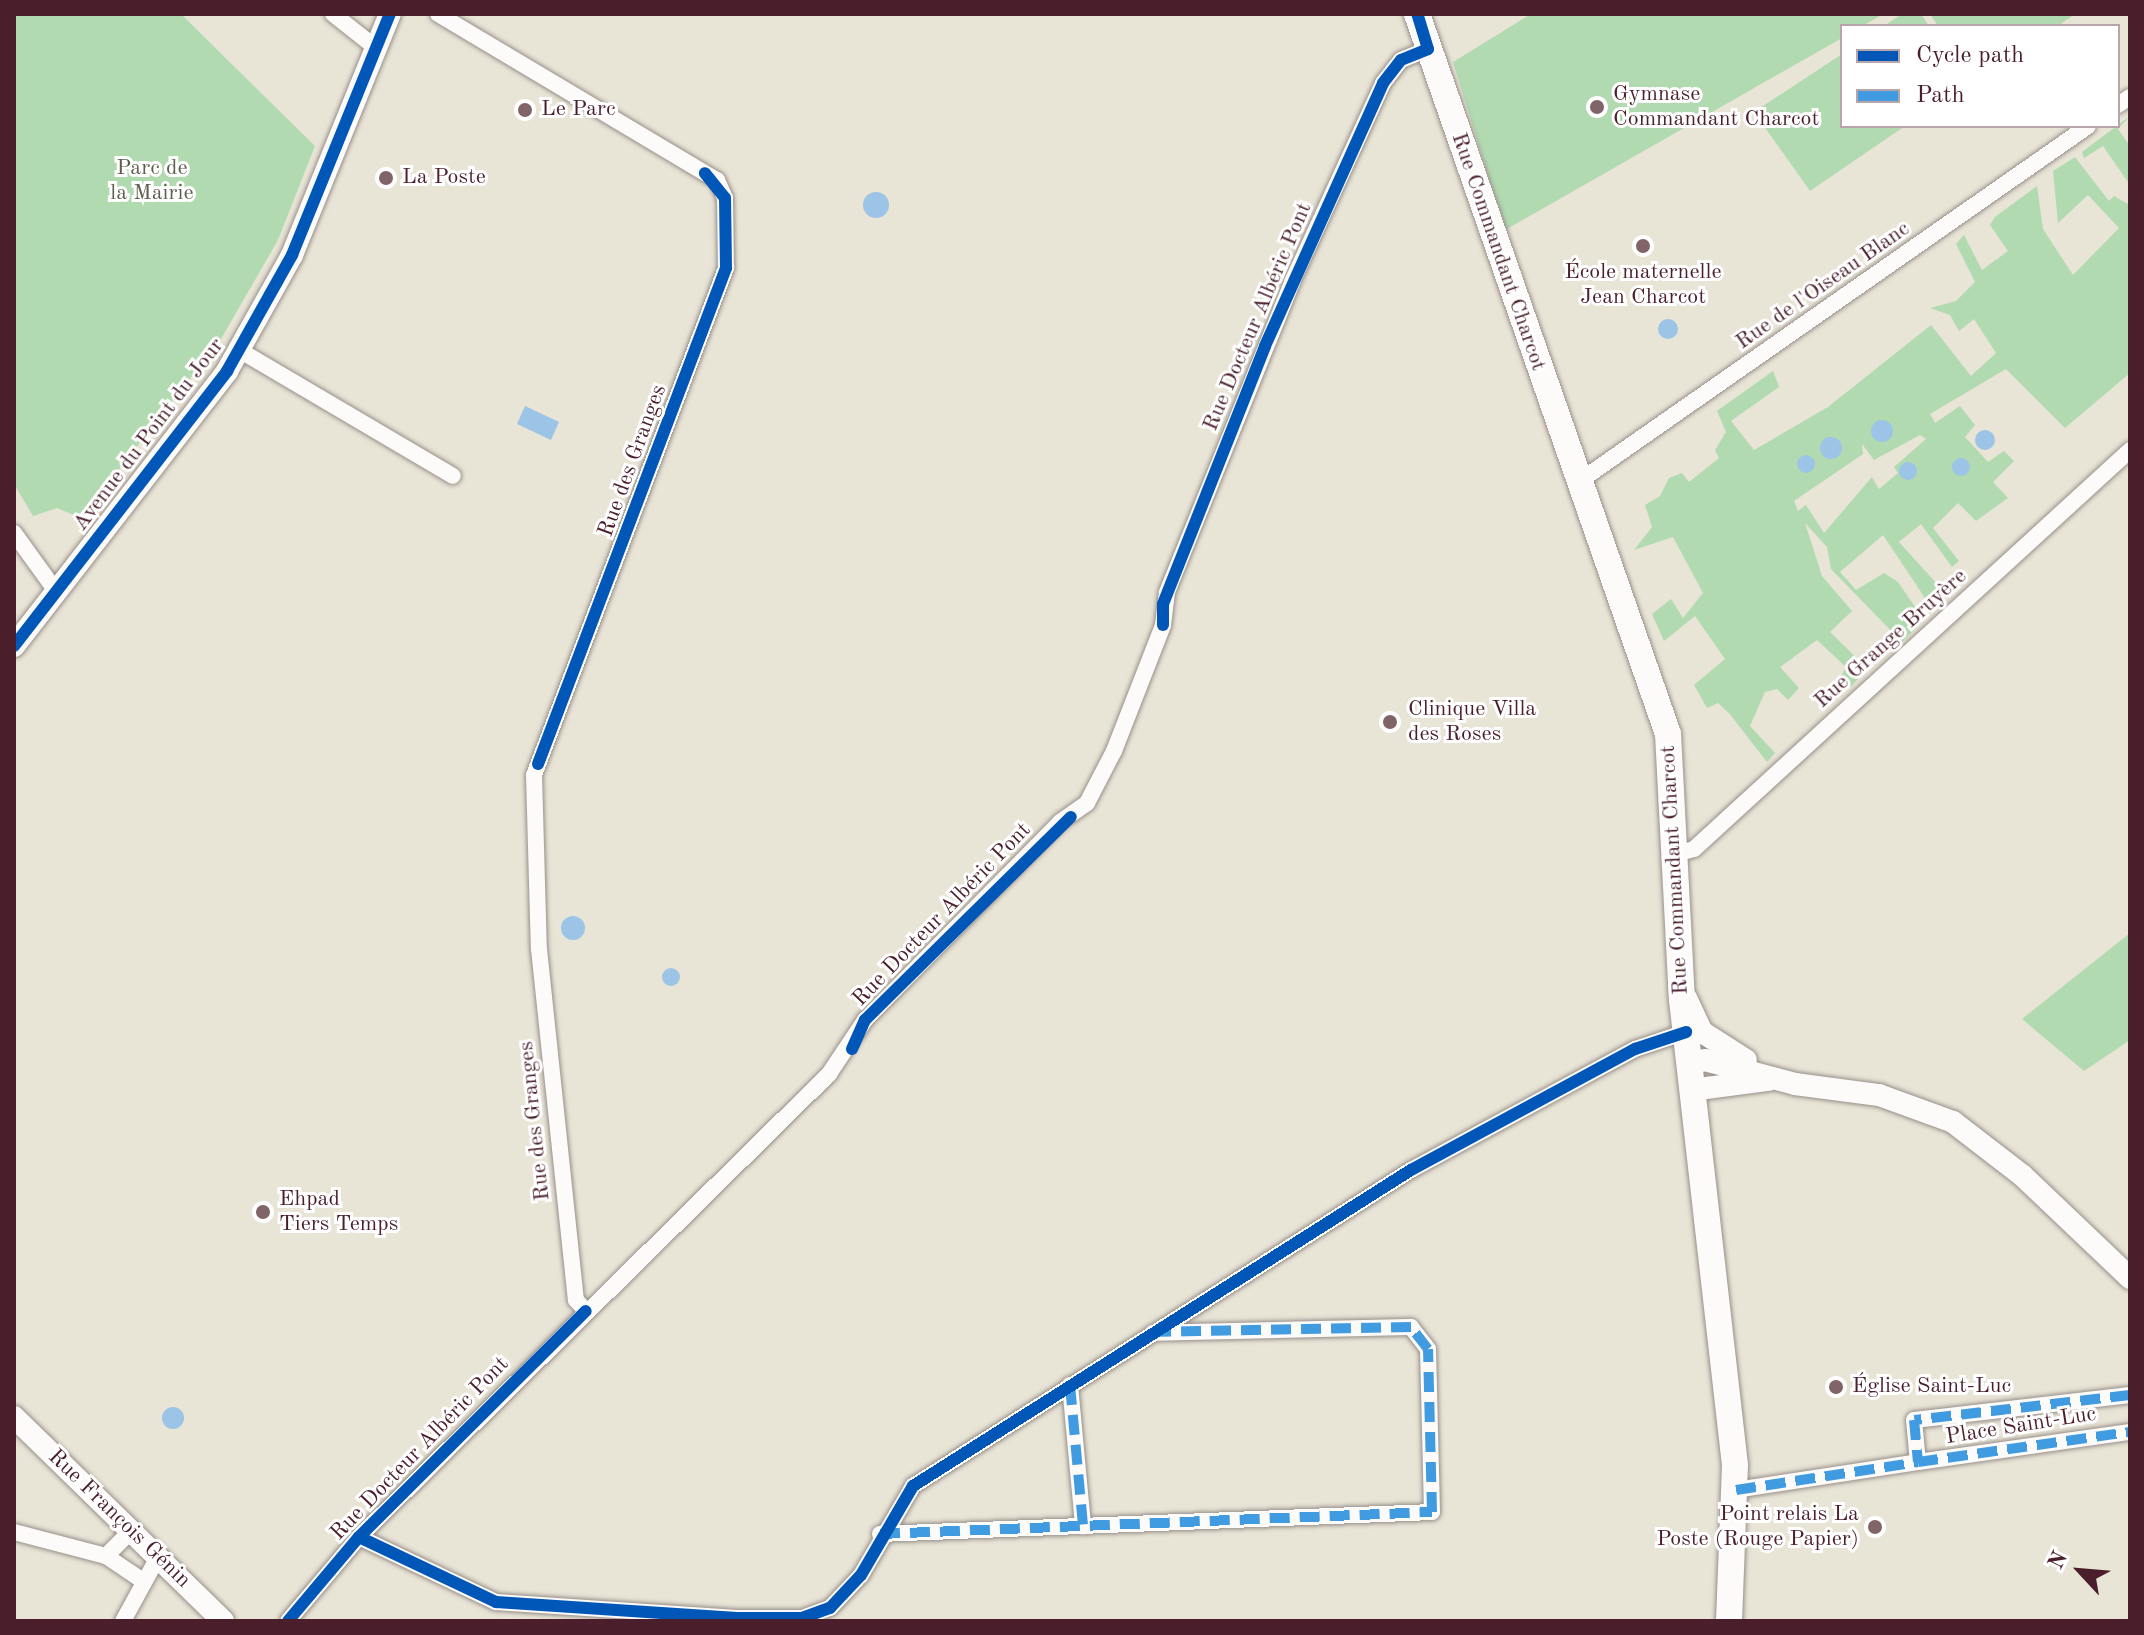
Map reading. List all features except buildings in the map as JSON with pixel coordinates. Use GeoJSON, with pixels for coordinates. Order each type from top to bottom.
{"type":"FeatureCollection","features":[{"type":"Feature","properties":{"kind":"main road","name":"Avenue du Point du Jour"},"geometry":{"type":"LineString","coordinates":[[14,646],[239,350],[292,255],[390,14]]}},
{"type":"Feature","properties":{"kind":"main road","name":"Rue Commandant Charcot"},"geometry":{"type":"LineString","coordinates":[[1417,14],[1654,678],[1668,734],[1679,853],[1681,986],[1736,1490],[1729,1621]]}},
{"type":"Feature","properties":{"kind":"main road"},"geometry":{"type":"LineString","coordinates":[[1681,986],[1702,1032],[1773,1079]]}},
{"type":"Feature","properties":{"kind":"main road"},"geometry":{"type":"LineString","coordinates":[[1690,1077],[1712,1061],[1773,1079],[1879,1095],[1953,1122],[2011,1165],[2130,1278]]}},
{"type":"Feature","properties":{"kind":"main road","name":"Rue François Génin"},"geometry":{"type":"LineString","coordinates":[[14,1417],[223,1621]]}},
{"type":"Feature","properties":{"kind":"street"},"geometry":{"type":"LineString","coordinates":[[333,14],[376,48]]}},
{"type":"Feature","properties":{"kind":"street","name":"Rue des Granges"},"geometry":{"type":"LineString","coordinates":[[438,14],[717,180],[725,198],[726,268],[534,775],[539,949],[576,1300],[586,1311]]}},
{"type":"Feature","properties":{"kind":"street","name":"Rue Docteur Albéric Pont"},"geometry":{"type":"LineString","coordinates":[[288,1621],[359,1537],[829,1074],[865,1020],[1060,822],[1087,803],[1119,738],[1163,625],[1167,592],[1298,268],[1383,83],[1401,60],[1428,49]]}},
{"type":"Feature","properties":{"kind":"street","name":"Rue de l'Oiseau Blanc"},"geometry":{"type":"LineString","coordinates":[[1581,480],[2085,128]]}},
{"type":"Feature","properties":{"kind":"street"},"geometry":{"type":"LineString","coordinates":[[239,350],[453,476]]}},
{"type":"Feature","properties":{"kind":"street","name":"Rue Grange Bruyère"},"geometry":{"type":"LineString","coordinates":[[1679,853],[1694,849],[2130,450]]}},
{"type":"Feature","properties":{"kind":"street"},"geometry":{"type":"LineString","coordinates":[[14,533],[56,591]]}},
{"type":"Feature","properties":{"kind":"street"},"geometry":{"type":"LineString","coordinates":[[359,1537],[496,1602],[802,1618],[830,1608],[861,1575],[880,1534],[913,1486],[1411,1170],[1635,1049],[1686,1032]]}},
{"type":"Feature","properties":{"kind":"street"},"geometry":{"type":"LineString","coordinates":[[880,1534],[1432,1512],[1428,1349],[1411,1327],[1152,1333]]}},
{"type":"Feature","properties":{"kind":"street"},"geometry":{"type":"LineString","coordinates":[[1070,1385],[1083,1526]]}},
{"type":"Feature","properties":{"kind":"street","name":"Place Saint-Luc"},"geometry":{"type":"LineString","coordinates":[[1918,1462],[1914,1420],[2130,1395]]}},
{"type":"Feature","properties":{"kind":"street","name":"Place Saint-Luc"},"geometry":{"type":"LineString","coordinates":[[1736,1490],[2130,1432]]}},
{"type":"Feature","properties":{"kind":"street"},"geometry":{"type":"LineString","coordinates":[[106,1556],[131,1531]]}},
{"type":"Feature","properties":{"kind":"street"},"geometry":{"type":"LineString","coordinates":[[14,1532],[106,1556],[140,1579]]}},
{"type":"Feature","properties":{"kind":"street"},"geometry":{"type":"LineString","coordinates":[[123,1621],[140,1579],[158,1557]]}},
{"type":"Feature","properties":{"kind":"green space","name":"Parc de la Mairie"},"geometry":{"type":"Polygon","coordinates":[[[14,14],[181,14],[315,146],[278,240],[221,339],[81,518],[57,508],[33,516],[14,484],[14,14]]]}},
{"type":"Feature","properties":{"kind":"green space","name":"Gymnase Commandant Charcot"},"geometry":{"type":"Polygon","coordinates":[[[1531,14],[1883,14],[1866,24],[1840,24],[1840,39],[1505,230],[1453,62],[1531,14]]]}},
{"type":"Feature","properties":{"kind":"green space"},"geometry":{"type":"Polygon","coordinates":[[[1902,14],[1921,14],[1928,24],[1887,24],[1902,14]]]}},
{"type":"Feature","properties":{"kind":"green space"},"geometry":{"type":"Polygon","coordinates":[[[1930,14],[2075,14],[2061,24],[1937,24],[1930,14]]]}},
{"type":"Feature","properties":{"kind":"green space"},"geometry":{"type":"Polygon","coordinates":[[[1840,55],[1840,128],[1902,128],[1810,191],[1754,112],[1840,55]]]}},
{"type":"Feature","properties":{"kind":"green space"},"geometry":{"type":"Polygon","coordinates":[[[2114,128],[2119,128],[2130,146],[2130,185],[2103,146],[2084,158],[2082,152],[2114,128]]]}},
{"type":"Feature","properties":{"kind":"green space"},"geometry":{"type":"Polygon","coordinates":[[[2075,157],[2109,201],[2114,196],[2130,205],[2130,373],[2065,428],[2006,369],[1930,414],[1935,423],[1960,406],[1975,425],[1965,437],[1988,462],[2004,451],[2014,461],[1993,482],[2008,498],[1976,521],[1958,503],[1933,528],[1959,561],[1952,567],[1921,524],[1899,542],[1947,595],[1933,610],[1883,535],[1840,572],[1856,590],[1884,573],[1898,582],[1924,620],[1902,642],[1831,569],[1827,547],[1805,523],[1822,576],[1852,611],[1830,632],[1867,668],[1851,687],[1840,678],[1846,667],[1817,640],[1780,667],[1799,688],[1788,700],[1777,689],[1765,692],[1750,726],[1775,753],[1767,762],[1718,703],[1707,708],[1694,685],[1725,659],[1695,616],[1664,641],[1652,614],[1671,599],[1683,618],[1703,593],[1673,537],[1634,550],[1652,527],[1645,505],[1660,496],[1669,478],[1682,473],[1689,482],[1719,458],[1715,450],[1726,432],[1717,411],[1773,371],[1779,387],[1731,421],[1754,450],[1828,407],[1931,325],[1971,376],[1996,353],[1974,319],[1959,331],[1950,315],[1930,308],[1956,301],[1975,282],[1956,244],[1964,235],[1982,270],[2008,251],[1990,225],[1995,217],[2037,186],[2043,229],[2073,275],[2119,228],[2088,195],[2058,223],[2053,171],[2075,157]],[[1920,435],[1874,460],[1862,444],[1863,454],[1794,501],[1798,511],[1806,505],[1824,533],[1872,477],[1879,489],[1898,473],[1894,467],[1926,439],[1920,435]]]}},
{"type":"Feature","properties":{"kind":"green space"},"geometry":{"type":"Polygon","coordinates":[[[2130,933],[2130,1040],[2084,1071],[2022,1019],[2130,933]]]}},
{"type":"Feature","properties":{"kind":"water"},"geometry":{"type":"Polygon","coordinates":[[[876,192],[885,196],[889,205],[885,214],[876,218],[867,214],[863,205],[867,196],[876,192]]]}},
{"type":"Feature","properties":{"kind":"water"},"geometry":{"type":"Polygon","coordinates":[[[1668,319],[1675,322],[1678,329],[1675,336],[1668,339],[1661,336],[1658,329],[1661,322],[1668,319]]]}},
{"type":"Feature","properties":{"kind":"water"},"geometry":{"type":"Polygon","coordinates":[[[525,406],[559,422],[551,440],[517,424],[525,406]]]}},
{"type":"Feature","properties":{"kind":"water"},"geometry":{"type":"Polygon","coordinates":[[[1882,420],[1893,431],[1882,442],[1871,431],[1882,420]]]}},
{"type":"Feature","properties":{"kind":"water"},"geometry":{"type":"Polygon","coordinates":[[[1985,430],[1992,433],[1995,440],[1992,447],[1985,450],[1978,447],[1975,440],[1978,433],[1985,430]]]}},
{"type":"Feature","properties":{"kind":"water"},"geometry":{"type":"Polygon","coordinates":[[[1831,437],[1839,440],[1842,448],[1839,456],[1831,459],[1823,456],[1820,448],[1823,440],[1831,437]]]}},
{"type":"Feature","properties":{"kind":"water"},"geometry":{"type":"Polygon","coordinates":[[[1806,455],[1815,464],[1806,473],[1797,464],[1806,455]]]}},
{"type":"Feature","properties":{"kind":"water"},"geometry":{"type":"Polygon","coordinates":[[[1957,458],[1965,458],[1970,467],[1968,474],[1957,476],[1952,471],[1952,463],[1957,458]]]}},
{"type":"Feature","properties":{"kind":"water"},"geometry":{"type":"Polygon","coordinates":[[[1908,462],[1917,471],[1908,480],[1899,471],[1908,462]]]}},
{"type":"Feature","properties":{"kind":"water"},"geometry":{"type":"Polygon","coordinates":[[[573,916],[581,920],[585,928],[581,936],[573,940],[565,936],[561,928],[565,920],[573,916]]]}},
{"type":"Feature","properties":{"kind":"water"},"geometry":{"type":"Polygon","coordinates":[[[667,968],[675,968],[680,977],[678,984],[667,986],[662,981],[662,973],[667,968]]]}},
{"type":"Feature","properties":{"kind":"water"},"geometry":{"type":"Polygon","coordinates":[[[173,1407],[181,1410],[184,1418],[181,1426],[173,1429],[165,1426],[162,1418],[165,1410],[173,1407]]]}},
{"type":"Feature","properties":{"kind":"marked path"},"geometry":{"type":"LineString","coordinates":[[880,1534],[1432,1512],[1428,1349],[1411,1327],[1160,1332]]}},
{"type":"Feature","properties":{"kind":"marked path"},"geometry":{"type":"LineString","coordinates":[[1070,1385],[1083,1526]]}},
{"type":"Feature","properties":{"kind":"marked path"},"geometry":{"type":"LineString","coordinates":[[2130,1395],[1914,1420],[1918,1462],[2130,1432]]}},
{"type":"Feature","properties":{"kind":"marked path"},"geometry":{"type":"LineString","coordinates":[[1736,1490],[1918,1462]]}},
{"type":"Feature","properties":{"kind":"cycle path"},"geometry":{"type":"LineString","coordinates":[[14,646],[227,371],[292,255],[390,14]]}},
{"type":"Feature","properties":{"kind":"cycle path"},"geometry":{"type":"LineString","coordinates":[[1163,625],[1163,604],[1265,346],[1383,83],[1401,60],[1428,49],[1417,14]]}},
{"type":"Feature","properties":{"kind":"cycle path"},"geometry":{"type":"LineString","coordinates":[[538,764],[726,268],[725,198],[705,173]]}},
{"type":"Feature","properties":{"kind":"cycle path"},"geometry":{"type":"LineString","coordinates":[[852,1049],[865,1020],[1071,817]]}},
{"type":"Feature","properties":{"kind":"cycle path"},"geometry":{"type":"LineString","coordinates":[[359,1537],[496,1602],[740,1618],[802,1618],[830,1608],[861,1575],[913,1486],[1411,1170],[1635,1049],[1686,1032]]}},
{"type":"Feature","properties":{"kind":"cycle path"},"geometry":{"type":"LineString","coordinates":[[288,1621],[359,1537],[586,1311]]}},
{"type":"Feature","properties":{"kind":"place","name":"Gymnase Commandant Charcot"},"geometry":{"type":"Point","coordinates":[1597,107]}},
{"type":"Feature","properties":{"kind":"place","name":"Le Parc"},"geometry":{"type":"Point","coordinates":[525,110]}},
{"type":"Feature","properties":{"kind":"place","name":"La Poste"},"geometry":{"type":"Point","coordinates":[386,178]}},
{"type":"Feature","properties":{"kind":"place","name":"École maternelle Jean Charcot"},"geometry":{"type":"Point","coordinates":[1643,246]}},
{"type":"Feature","properties":{"kind":"place","name":"Clinique Villa des Roses"},"geometry":{"type":"Point","coordinates":[1390,722]}},
{"type":"Feature","properties":{"kind":"place","name":"Ehpad Tiers Temps"},"geometry":{"type":"Point","coordinates":[263,1212]}},
{"type":"Feature","properties":{"kind":"place","name":"Église Saint-Luc"},"geometry":{"type":"Point","coordinates":[1836,1387]}},
{"type":"Feature","properties":{"kind":"place","name":"Point relais La Poste (Rouge Papier)"},"geometry":{"type":"Point","coordinates":[1875,1527]}}]}
